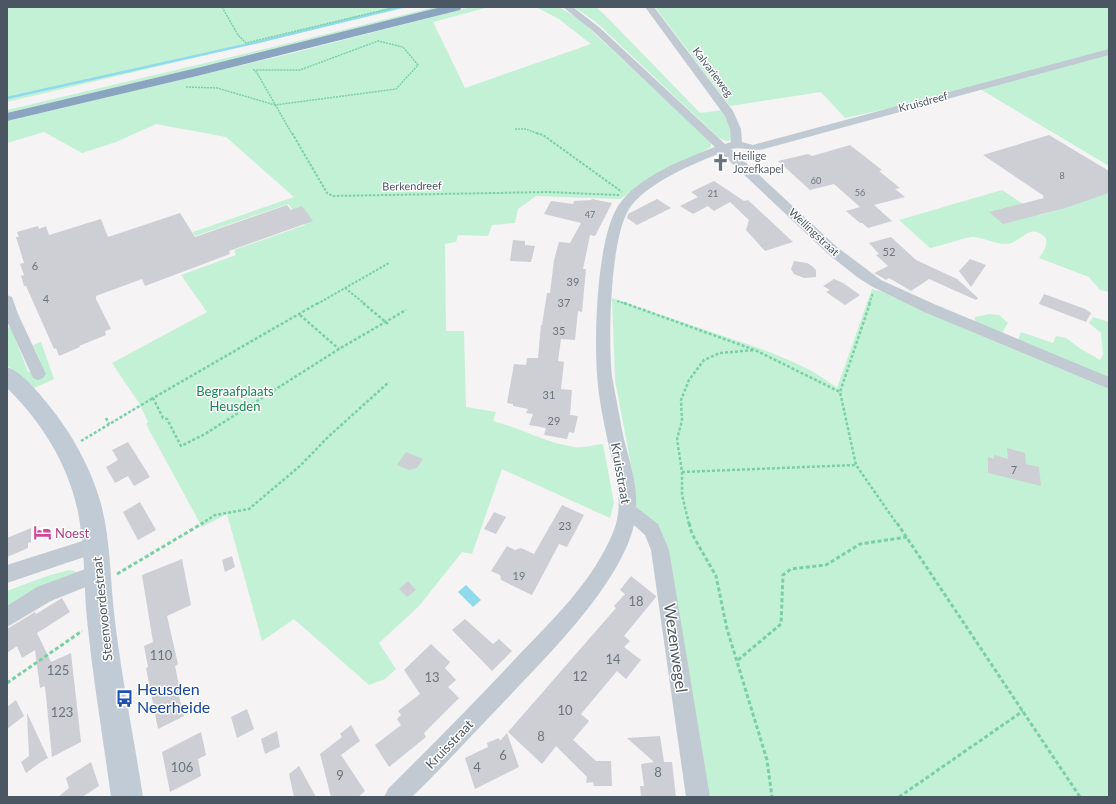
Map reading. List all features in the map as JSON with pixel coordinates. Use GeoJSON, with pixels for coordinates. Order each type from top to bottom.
{"type":"FeatureCollection","features":[{"type":"Feature","properties":{"kind":"highway"},"geometry":{"type":"LineString","coordinates":[[7,107],[425,7]]}},
{"type":"Feature","properties":{"kind":"highway"},"geometry":{"type":"LineString","coordinates":[[7,117],[201,71],[456,7]]}},
{"type":"Feature","properties":{"kind":"street","name":"Kalvarieweg"},"geometry":{"type":"LineString","coordinates":[[649,7],[732,118],[738,135],[729,146]]}},
{"type":"Feature","properties":{"kind":"street","name":"Wellingstraat"},"geometry":{"type":"LineString","coordinates":[[569,8],[597,30],[729,146],[836,254],[862,274],[876,283],[929,308],[1109,383]]}},
{"type":"Feature","properties":{"kind":"street","name":"Kruisdreef"},"geometry":{"type":"LineString","coordinates":[[729,146],[753,148],[760,147],[1109,52]]}},
{"type":"Feature","properties":{"kind":"street","name":"Kruisstraat"},"geometry":{"type":"LineString","coordinates":[[396,797],[484,708],[562,623],[590,590],[614,551],[624,528],[628,512],[627,492],[615,435],[604,369],[606,297],[612,240],[617,220],[622,208],[631,198],[654,181],[704,155],[729,146]]}},
{"type":"Feature","properties":{"kind":"street"},"geometry":{"type":"LineString","coordinates":[[7,300],[9,315],[38,374]]}},
{"type":"Feature","properties":{"kind":"street","name":"Steenvoordestraat"},"geometry":{"type":"LineString","coordinates":[[7,375],[24,390],[38,406],[60,436],[79,478],[90,509],[95,544],[101,621],[127,797]]}},
{"type":"Feature","properties":{"kind":"street","name":"Wezenwegel"},"geometry":{"type":"LineString","coordinates":[[628,512],[652,530],[660,550],[698,797]]}},
{"type":"Feature","properties":{"kind":"street"},"geometry":{"type":"LineString","coordinates":[[7,574],[95,544]]}},
{"type":"Feature","properties":{"kind":"street"},"geometry":{"type":"LineString","coordinates":[[7,617],[44,594],[97,579]]}},
{"type":"Feature","properties":{"kind":"path"},"geometry":{"type":"LineString","coordinates":[[222,7],[238,35],[246,43],[396,7]]}},
{"type":"Feature","properties":{"kind":"path"},"geometry":{"type":"LineString","coordinates":[[185,87],[217,88],[275,105],[396,89],[418,66],[403,47],[378,41],[300,70],[255,70]]}},
{"type":"Feature","properties":{"kind":"path","name":"Berkendreef"},"geometry":{"type":"LineString","coordinates":[[260,78],[327,193],[333,196],[548,192],[618,194],[631,198]]}},
{"type":"Feature","properties":{"kind":"path"},"geometry":{"type":"LineString","coordinates":[[515,129],[526,129],[543,134],[631,198]]}},
{"type":"Feature","properties":{"kind":"path"},"geometry":{"type":"LineString","coordinates":[[66,449],[388,263]]}},
{"type":"Feature","properties":{"kind":"path"},"geometry":{"type":"LineString","coordinates":[[876,283],[840,392],[856,465],[908,537],[1080,797]]}},
{"type":"Feature","properties":{"kind":"path"},"geometry":{"type":"LineString","coordinates":[[345,288],[387,323]]}},
{"type":"Feature","properties":{"kind":"path"},"geometry":{"type":"LineString","coordinates":[[606,297],[755,350],[840,392]]}},
{"type":"Feature","properties":{"kind":"path"},"geometry":{"type":"LineString","coordinates":[[153,398],[163,418],[167,419],[181,446],[205,434],[339,349],[387,323],[406,310]]}},
{"type":"Feature","properties":{"kind":"path"},"geometry":{"type":"LineString","coordinates":[[300,315],[339,349]]}},
{"type":"Feature","properties":{"kind":"path"},"geometry":{"type":"LineString","coordinates":[[755,350],[720,353],[704,360],[689,380],[681,400],[682,421],[677,439],[682,472],[682,494],[692,534],[716,576],[727,629],[738,660],[767,760],[772,797]]}},
{"type":"Feature","properties":{"kind":"path"},"geometry":{"type":"LineString","coordinates":[[97,579],[215,515],[249,509],[301,465],[328,437],[389,382]]}},
{"type":"Feature","properties":{"kind":"path"},"geometry":{"type":"LineString","coordinates":[[106,418],[109,424]]}},
{"type":"Feature","properties":{"kind":"path"},"geometry":{"type":"LineString","coordinates":[[682,472],[856,465]]}},
{"type":"Feature","properties":{"kind":"path"},"geometry":{"type":"LineString","coordinates":[[738,660],[781,624],[783,575],[791,569],[826,565],[860,544],[908,537]]}},
{"type":"Feature","properties":{"kind":"path"},"geometry":{"type":"LineString","coordinates":[[7,683],[85,629],[101,621]]}},
{"type":"Feature","properties":{"kind":"path"},"geometry":{"type":"LineString","coordinates":[[899,797],[1023,711]]}},
{"type":"Feature","properties":{"kind":"green space"},"geometry":{"type":"Polygon","coordinates":[[[7,7],[409,7],[7,102],[7,7]]]}},
{"type":"Feature","properties":{"kind":"green space"},"geometry":{"type":"Polygon","coordinates":[[[435,7],[445,7],[291,46],[7,113],[7,110],[435,7]]]}},
{"type":"Feature","properties":{"kind":"green space","name":"Begraafplaats Heusden"},"geometry":{"type":"Polygon","coordinates":[[[471,7],[489,7],[433,22],[465,88],[591,44],[559,19],[536,7],[559,7],[579,19],[708,139],[711,143],[711,147],[654,178],[620,199],[536,196],[518,209],[515,223],[492,225],[488,236],[458,235],[456,242],[445,244],[446,331],[464,331],[466,407],[496,412],[493,421],[564,445],[585,447],[603,444],[614,503],[610,518],[502,469],[472,554],[462,552],[419,606],[379,643],[396,669],[385,679],[369,685],[294,619],[262,641],[227,514],[202,527],[146,424],[148,422],[139,403],[112,363],[207,312],[181,275],[236,255],[234,250],[305,225],[288,204],[195,236],[193,232],[294,197],[226,137],[156,124],[116,142],[82,153],[44,132],[7,143],[7,121],[293,53],[471,7]]]}},
{"type":"Feature","properties":{"kind":"green space"},"geometry":{"type":"Polygon","coordinates":[[[574,7],[596,7],[700,113],[723,110],[727,115],[732,140],[726,141],[719,138],[596,22],[574,7]]]}},
{"type":"Feature","properties":{"kind":"green space"},"geometry":{"type":"Polygon","coordinates":[[[655,7],[1109,7],[1109,50],[909,104],[845,118],[821,92],[730,106],[655,7]]]}},
{"type":"Feature","properties":{"kind":"green space"},"geometry":{"type":"Polygon","coordinates":[[[1109,54],[1109,166],[980,89],[1109,54]]]}},
{"type":"Feature","properties":{"kind":"green space"},"geometry":{"type":"Polygon","coordinates":[[[1002,190],[1040,215],[1109,192],[1109,292],[1100,290],[1089,277],[1039,258],[1045,249],[1046,244],[1046,238],[1040,233],[1030,232],[1012,243],[1006,244],[972,237],[930,248],[899,220],[1002,190]]]}},
{"type":"Feature","properties":{"kind":"green space"},"geometry":{"type":"Polygon","coordinates":[[[872,289],[883,292],[963,328],[1109,389],[1109,797],[689,797],[654,550],[636,509],[635,486],[615,380],[612,298],[782,357],[811,371],[837,388],[872,289]]]}},
{"type":"Feature","properties":{"kind":"green space"},"geometry":{"type":"Polygon","coordinates":[[[989,314],[999,315],[1008,323],[1002,333],[975,322],[975,317],[989,314]]]}},
{"type":"Feature","properties":{"kind":"green space"},"geometry":{"type":"Polygon","coordinates":[[[1093,317],[1109,322],[1109,378],[1018,340],[1021,332],[1053,343],[1056,336],[1066,338],[1100,360],[1103,354],[1101,333],[1089,323],[1093,317]]]}},
{"type":"Feature","properties":{"kind":"green space"},"geometry":{"type":"Polygon","coordinates":[[[7,327],[11,328],[28,372],[45,373],[33,345],[41,342],[54,379],[34,388],[7,365],[7,327]]]}},
{"type":"Feature","properties":{"kind":"green space"},"geometry":{"type":"Polygon","coordinates":[[[69,570],[77,572],[7,612],[7,591],[47,576],[69,570]]]}},
{"type":"Feature","properties":{"kind":"water"},"geometry":{"type":"Polygon","coordinates":[[[466,585],[481,600],[473,607],[458,592],[466,585]]]}},
{"type":"Feature","properties":{"kind":"building"},"geometry":{"type":"Polygon","coordinates":[[[1049,135],[1109,171],[1109,193],[1065,208],[1003,224],[989,212],[1044,198],[1042,197],[1044,196],[983,155],[1049,135]]]}},
{"type":"Feature","properties":{"kind":"building"},"geometry":{"type":"Polygon","coordinates":[[[850,145],[882,170],[879,171],[900,188],[895,189],[905,197],[874,205],[892,221],[868,228],[846,211],[860,207],[834,184],[810,190],[778,161],[808,154],[812,156],[850,145]]]}},
{"type":"Feature","properties":{"kind":"building"},"geometry":{"type":"Polygon","coordinates":[[[714,181],[744,201],[748,200],[793,242],[765,251],[746,230],[749,220],[730,202],[714,211],[708,206],[693,214],[680,206],[698,197],[691,192],[714,181]]]}},
{"type":"Feature","properties":{"kind":"building"},"geometry":{"type":"Polygon","coordinates":[[[592,199],[612,203],[595,236],[590,235],[583,269],[586,269],[582,312],[578,311],[575,340],[561,339],[558,361],[564,362],[561,389],[572,390],[570,415],[578,416],[574,433],[569,432],[567,439],[544,435],[546,428],[529,425],[533,414],[526,413],[528,409],[513,406],[513,404],[507,403],[514,364],[526,365],[527,358],[538,358],[541,325],[547,293],[550,293],[554,260],[559,242],[570,243],[581,223],[544,214],[551,201],[573,204],[574,201],[592,199]]]}},
{"type":"Feature","properties":{"kind":"building"},"geometry":{"type":"Polygon","coordinates":[[[657,199],[671,208],[637,225],[627,218],[628,214],[657,199]]]}},
{"type":"Feature","properties":{"kind":"building"},"geometry":{"type":"Polygon","coordinates":[[[287,205],[291,210],[302,206],[313,221],[229,251],[230,254],[145,286],[142,279],[96,296],[96,299],[111,329],[105,331],[106,335],[59,356],[56,348],[54,349],[26,286],[24,286],[21,276],[24,275],[20,264],[24,263],[16,237],[19,237],[17,232],[38,226],[39,229],[46,226],[49,235],[101,219],[108,237],[180,213],[195,237],[287,205]]]}},
{"type":"Feature","properties":{"kind":"building"},"geometry":{"type":"Polygon","coordinates":[[[891,237],[916,260],[957,279],[978,298],[976,300],[929,279],[911,291],[889,278],[886,280],[874,273],[888,266],[876,255],[879,254],[869,243],[891,237]]]}},
{"type":"Feature","properties":{"kind":"building"},"geometry":{"type":"Polygon","coordinates":[[[513,240],[525,241],[525,245],[535,246],[531,262],[510,261],[513,240]]]}},
{"type":"Feature","properties":{"kind":"building"},"geometry":{"type":"Polygon","coordinates":[[[970,259],[986,265],[971,287],[959,271],[970,259]]]}},
{"type":"Feature","properties":{"kind":"building"},"geometry":{"type":"Polygon","coordinates":[[[794,261],[807,263],[812,266],[816,270],[816,277],[804,278],[794,274],[791,269],[794,261]]]}},
{"type":"Feature","properties":{"kind":"building"},"geometry":{"type":"Polygon","coordinates":[[[834,279],[843,283],[860,295],[845,305],[826,292],[830,290],[823,286],[834,279]]]}},
{"type":"Feature","properties":{"kind":"building"},"geometry":{"type":"Polygon","coordinates":[[[1044,294],[1085,309],[1091,313],[1086,322],[1039,304],[1044,294]]]}},
{"type":"Feature","properties":{"kind":"building"},"geometry":{"type":"Polygon","coordinates":[[[128,442],[150,477],[134,486],[128,476],[115,483],[106,467],[118,460],[112,450],[128,442]]]}},
{"type":"Feature","properties":{"kind":"building"},"geometry":{"type":"Polygon","coordinates":[[[1007,448],[1025,453],[1026,464],[1039,467],[1041,486],[988,473],[988,457],[994,459],[994,455],[1008,459],[1007,448]]]}},
{"type":"Feature","properties":{"kind":"building"},"geometry":{"type":"Polygon","coordinates":[[[406,452],[423,459],[417,468],[409,470],[397,465],[406,452]]]}},
{"type":"Feature","properties":{"kind":"building"},"geometry":{"type":"Polygon","coordinates":[[[140,502],[156,530],[138,540],[123,512],[140,502]]]}},
{"type":"Feature","properties":{"kind":"building"},"geometry":{"type":"Polygon","coordinates":[[[562,505],[584,515],[567,547],[559,544],[532,595],[501,580],[500,575],[491,571],[507,546],[515,550],[521,548],[534,554],[562,505]]]}},
{"type":"Feature","properties":{"kind":"building"},"geometry":{"type":"Polygon","coordinates":[[[494,512],[506,517],[496,534],[484,529],[494,512]]]}},
{"type":"Feature","properties":{"kind":"building"},"geometry":{"type":"Polygon","coordinates":[[[31,528],[31,542],[28,543],[28,548],[7,557],[7,538],[31,528]]]}},
{"type":"Feature","properties":{"kind":"building"},"geometry":{"type":"Polygon","coordinates":[[[232,556],[235,567],[225,572],[222,560],[232,556]]]}},
{"type":"Feature","properties":{"kind":"building"},"geometry":{"type":"Polygon","coordinates":[[[182,559],[191,605],[167,616],[178,664],[175,666],[181,695],[179,696],[184,716],[158,729],[146,668],[148,667],[144,646],[153,642],[142,575],[182,559]]]}},
{"type":"Feature","properties":{"kind":"building"},"geometry":{"type":"Polygon","coordinates":[[[631,576],[656,596],[624,636],[630,641],[624,647],[641,660],[626,679],[617,671],[581,714],[589,721],[573,740],[596,761],[611,761],[612,786],[594,786],[593,782],[586,783],[587,777],[556,746],[542,764],[508,732],[616,608],[614,606],[625,594],[620,590],[631,576]]]}},
{"type":"Feature","properties":{"kind":"building"},"geometry":{"type":"Polygon","coordinates":[[[408,581],[416,590],[407,597],[399,589],[408,581]]]}},
{"type":"Feature","properties":{"kind":"building"},"geometry":{"type":"Polygon","coordinates":[[[62,598],[70,612],[37,633],[51,662],[71,653],[81,742],[52,757],[45,686],[40,688],[35,650],[22,658],[17,646],[7,653],[7,629],[62,598]]]}},
{"type":"Feature","properties":{"kind":"building"},"geometry":{"type":"Polygon","coordinates":[[[465,619],[493,644],[499,639],[512,651],[492,671],[452,630],[465,619]]]}},
{"type":"Feature","properties":{"kind":"building"},"geometry":{"type":"Polygon","coordinates":[[[431,644],[450,662],[445,668],[456,680],[448,687],[459,698],[424,733],[426,737],[389,767],[375,745],[401,725],[397,719],[401,715],[398,711],[420,694],[404,670],[431,644]]]}},
{"type":"Feature","properties":{"kind":"building"},"geometry":{"type":"Polygon","coordinates":[[[16,700],[24,716],[7,729],[7,707],[16,700]]]}},
{"type":"Feature","properties":{"kind":"building"},"geometry":{"type":"Polygon","coordinates":[[[247,709],[254,729],[237,738],[231,717],[247,709]]]}},
{"type":"Feature","properties":{"kind":"building"},"geometry":{"type":"Polygon","coordinates":[[[27,713],[48,758],[26,773],[21,762],[29,756],[27,713]]]}},
{"type":"Feature","properties":{"kind":"building"},"geometry":{"type":"Polygon","coordinates":[[[351,725],[360,741],[341,755],[365,791],[358,797],[331,797],[320,754],[342,737],[340,734],[351,725]]]}},
{"type":"Feature","properties":{"kind":"building"},"geometry":{"type":"Polygon","coordinates":[[[277,731],[280,747],[265,754],[261,739],[277,731]]]}},
{"type":"Feature","properties":{"kind":"building"},"geometry":{"type":"Polygon","coordinates":[[[201,732],[206,755],[198,759],[201,776],[170,792],[162,752],[201,732]]]}},
{"type":"Feature","properties":{"kind":"building"},"geometry":{"type":"Polygon","coordinates":[[[507,733],[519,767],[475,789],[465,758],[488,747],[487,743],[499,738],[500,741],[507,733]]]}},
{"type":"Feature","properties":{"kind":"building"},"geometry":{"type":"Polygon","coordinates":[[[660,736],[664,762],[672,762],[676,797],[641,797],[640,786],[644,786],[641,764],[654,762],[627,738],[660,736]]]}},
{"type":"Feature","properties":{"kind":"building"},"geometry":{"type":"Polygon","coordinates":[[[91,762],[99,786],[82,797],[58,797],[69,788],[66,778],[91,762]]]}},
{"type":"Feature","properties":{"kind":"building"},"geometry":{"type":"Polygon","coordinates":[[[299,766],[316,797],[294,797],[289,774],[299,766]]]}},
{"type":"Feature","properties":{"kind":"waterway"},"geometry":{"type":"LineString","coordinates":[[7,98],[258,42],[400,7]]}},
{"type":"Feature","properties":{"kind":"place","name":"Heilige Jozefkapel"},"geometry":{"type":"Point","coordinates":[720,162]}},
{"type":"Feature","properties":{"kind":"place","name":"Noest"},"geometry":{"type":"Point","coordinates":[42,533]}},
{"type":"Feature","properties":{"kind":"place","name":"Heusden Neerheide"},"geometry":{"type":"Point","coordinates":[124,698]}}]}
